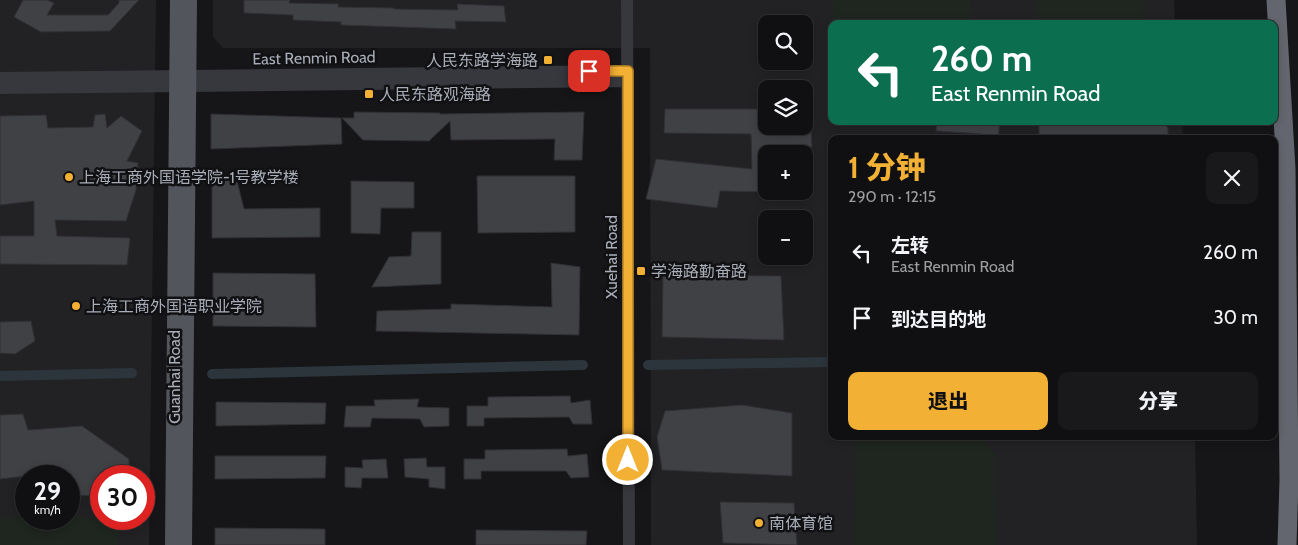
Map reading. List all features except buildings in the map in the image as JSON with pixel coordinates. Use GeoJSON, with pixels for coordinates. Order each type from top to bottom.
{"type":"FeatureCollection","features":[{"type":"Feature","properties":{"kind":"highway"},"geometry":{"type":"LineString","coordinates":[[1276,0],[1277,20]]}},
{"type":"Feature","properties":{"kind":"highway"},"geometry":{"type":"LineString","coordinates":[[1278,34],[1286,169],[1289,480],[1287,545]]}},
{"type":"Feature","properties":{"kind":"main road","name":"Guanhai Road"},"geometry":{"type":"LineString","coordinates":[[178,0],[183,81],[184,545]]}},
{"type":"Feature","properties":{"kind":"main road","name":"Guanhai Road"},"geometry":{"type":"LineString","coordinates":[[173,545],[183,81],[189,0]]}},
{"type":"Feature","properties":{"kind":"street","name":"Xuehai Road"},"geometry":{"type":"LineString","coordinates":[[627,0],[628,545]]}},
{"type":"Feature","properties":{"kind":"street","name":"East Renmin Road"},"geometry":{"type":"LineString","coordinates":[[0,88],[183,81],[628,76]]}},
{"type":"Feature","properties":{"kind":"street","name":"East Renmin Road"},"geometry":{"type":"LineString","coordinates":[[0,78],[183,81]]}},
{"type":"Feature","properties":{"kind":"shaded area","name":"上海工商外国语职业学院"},"geometry":{"type":"Polygon","coordinates":[[[0,0],[156,0],[150,465],[90,465],[90,530],[149,530],[149,545],[0,545],[0,0]]]}},
{"type":"Feature","properties":{"kind":"shaded area"},"geometry":{"type":"Polygon","coordinates":[[[213,0],[1174,0],[1175,20],[828,20],[828,125],[1182,125],[1183,135],[828,135],[828,440],[1195,440],[1197,545],[651,545],[650,48],[223,48],[213,37],[213,0]]]}},
{"type":"Feature","properties":{"kind":"shaded area"},"geometry":{"type":"Polygon","coordinates":[[[833,0],[970,0],[971,20],[833,20],[833,0]]]}},
{"type":"Feature","properties":{"kind":"shaded area"},"geometry":{"type":"Polygon","coordinates":[[[1037,0],[1144,0],[1142,20],[1038,20],[1037,0]]]}},
{"type":"Feature","properties":{"kind":"shaded area"},"geometry":{"type":"Polygon","coordinates":[[[856,440],[984,440],[995,454],[996,545],[854,545],[856,440]]]}},
{"type":"Feature","properties":{"kind":"shaded area"},"geometry":{"type":"Polygon","coordinates":[[[0,517],[15,517],[15,530],[80,530],[80,518],[90,519],[90,530],[119,530],[118,545],[0,545],[0,517]]]}},
{"type":"Feature","properties":{"kind":"waterway"},"geometry":{"type":"LineString","coordinates":[[648,365],[828,362]]}},
{"type":"Feature","properties":{"kind":"waterway"},"geometry":{"type":"LineString","coordinates":[[212,374],[583,365]]}},
{"type":"Feature","properties":{"kind":"waterway"},"geometry":{"type":"LineString","coordinates":[[0,376],[132,373]]}},
{"type":"Feature","properties":{"kind":"place","name":"人民东路学海路"},"geometry":{"type":"Point","coordinates":[548,60]}},
{"type":"Feature","properties":{"kind":"place","name":"人民东路观海路"},"geometry":{"type":"Point","coordinates":[369,94]}},
{"type":"Feature","properties":{"kind":"place","name":"上海工商外国语学院-1号教学楼"},"geometry":{"type":"Point","coordinates":[69,177]}},
{"type":"Feature","properties":{"kind":"place","name":"学海路勤奋路"},"geometry":{"type":"Point","coordinates":[641,271]}},
{"type":"Feature","properties":{"kind":"place","name":"上海工商外国语职业学院"},"geometry":{"type":"Point","coordinates":[76,306]}},
{"type":"Feature","properties":{"kind":"place","name":"南体育馆"},"geometry":{"type":"Point","coordinates":[759,523]}},
{"type":"Feature","properties":{"kind":"route"},"geometry":{"type":"LineString","coordinates":[[589,71],[628,71],[628,460]]}}]}
